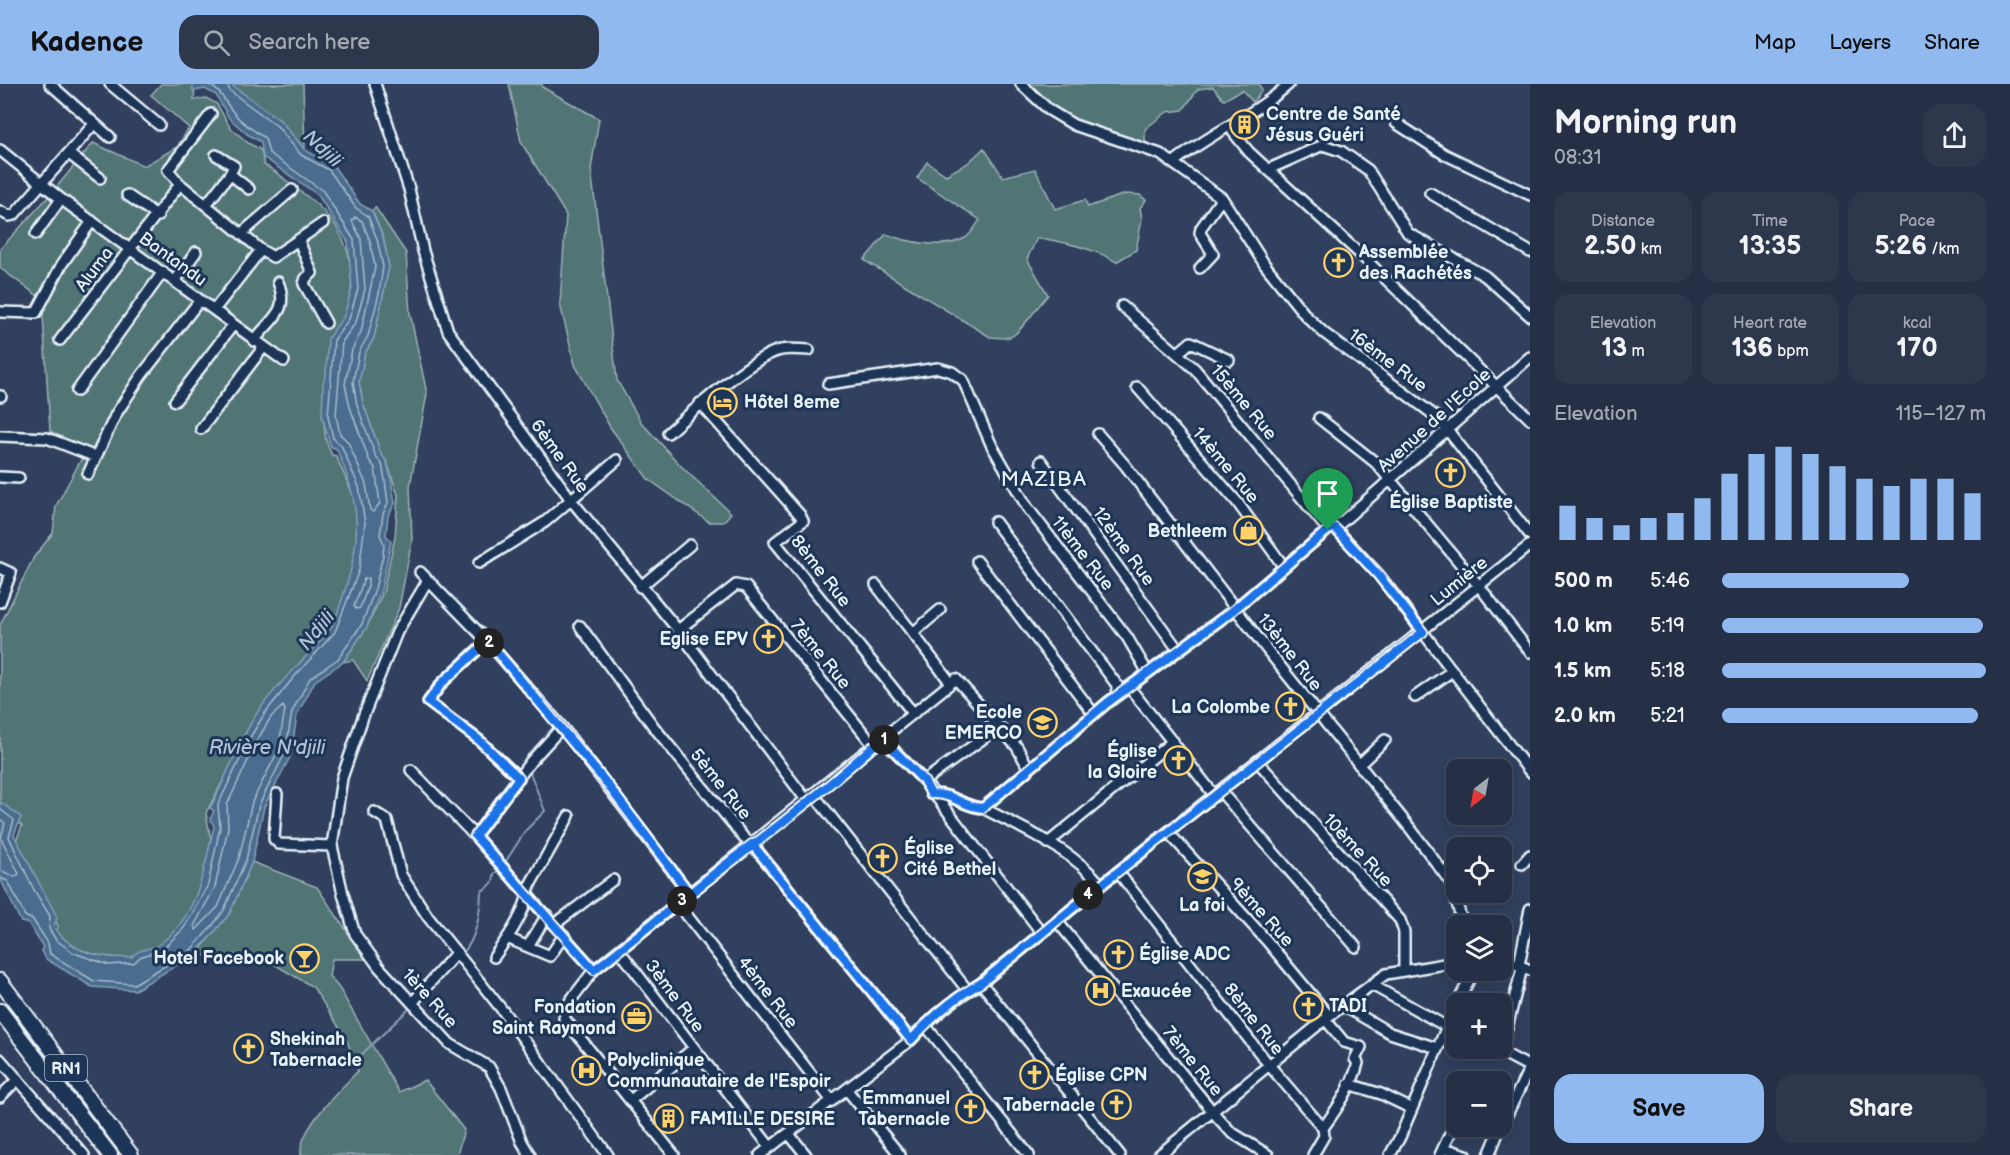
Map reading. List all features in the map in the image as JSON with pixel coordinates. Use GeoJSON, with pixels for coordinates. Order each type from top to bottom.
{"type":"FeatureCollection","features":[{"type":"Feature","properties":{"kind":"highway","name":"RN1"},"geometry":{"type":"LineString","coordinates":[[0,981],[131,1155]]}},
{"type":"Feature","properties":{"kind":"highway","name":"RN1"},"geometry":{"type":"LineString","coordinates":[[0,1011],[110,1155]]}},
{"type":"Feature","properties":{"kind":"street"},"geometry":{"type":"LineString","coordinates":[[50,84],[110,137]]}},
{"type":"Feature","properties":{"kind":"street"},"geometry":{"type":"LineString","coordinates":[[110,84],[159,125]]}},
{"type":"Feature","properties":{"kind":"street","name":"6ème Rue"},"geometry":{"type":"LineString","coordinates":[[375,84],[410,189],[423,251],[448,331],[572,501],[968,991]]}},
{"type":"Feature","properties":{"kind":"street"},"geometry":{"type":"LineString","coordinates":[[1021,84],[1049,110],[1074,125],[1145,147],[1174,162],[1222,198],[1200,228],[1200,233],[1213,254],[1200,268]]}},
{"type":"Feature","properties":{"kind":"street"},"geometry":{"type":"LineString","coordinates":[[1174,162],[1205,139],[1277,95],[1289,84]]}},
{"type":"Feature","properties":{"kind":"street"},"geometry":{"type":"LineString","coordinates":[[211,114],[168,171],[180,184],[242,232],[260,249],[273,256],[299,242],[323,223]]}},
{"type":"Feature","properties":{"kind":"street"},"geometry":{"type":"LineString","coordinates":[[1396,123],[1444,154],[1530,195]]}},
{"type":"Feature","properties":{"kind":"street"},"geometry":{"type":"LineString","coordinates":[[0,211],[9,216],[15,216],[94,124]]}},
{"type":"Feature","properties":{"kind":"street"},"geometry":{"type":"LineString","coordinates":[[1233,132],[1249,152],[1530,419]]}},
{"type":"Feature","properties":{"kind":"street"},"geometry":{"type":"LineString","coordinates":[[1269,169],[1323,145],[1329,145],[1341,151],[1368,170],[1408,232],[1485,276],[1530,316]]}},
{"type":"Feature","properties":{"kind":"street","name":"Bantandu"},"geometry":{"type":"LineString","coordinates":[[0,150],[61,199],[163,272],[263,348],[284,361]]}},
{"type":"Feature","properties":{"kind":"street"},"geometry":{"type":"LineString","coordinates":[[69,154],[100,178]]}},
{"type":"Feature","properties":{"kind":"street"},"geometry":{"type":"LineString","coordinates":[[206,205],[234,166],[216,155]]}},
{"type":"Feature","properties":{"kind":"street"},"geometry":{"type":"LineString","coordinates":[[230,174],[249,189]]}},
{"type":"Feature","properties":{"kind":"street","name":"Aluma"},"geometry":{"type":"LineString","coordinates":[[60,340],[158,216],[180,184]]}},
{"type":"Feature","properties":{"kind":"street"},"geometry":{"type":"LineString","coordinates":[[242,232],[292,190]]}},
{"type":"Feature","properties":{"kind":"street"},"geometry":{"type":"LineString","coordinates":[[1430,193],[1530,252]]}},
{"type":"Feature","properties":{"kind":"street"},"geometry":{"type":"LineString","coordinates":[[127,195],[158,216]]}},
{"type":"Feature","properties":{"kind":"street","name":"16ème Rue"},"geometry":{"type":"LineString","coordinates":[[1222,198],[1266,265],[1306,316],[1324,333],[1438,418],[1530,535]]}},
{"type":"Feature","properties":{"kind":"street"},"geometry":{"type":"LineString","coordinates":[[36,234],[61,199]]}},
{"type":"Feature","properties":{"kind":"street"},"geometry":{"type":"LineString","coordinates":[[0,312],[36,313],[62,264],[92,221]]}},
{"type":"Feature","properties":{"kind":"street"},"geometry":{"type":"LineString","coordinates":[[299,242],[312,273],[306,278],[304,284],[326,323]]}},
{"type":"Feature","properties":{"kind":"street"},"geometry":{"type":"LineString","coordinates":[[214,310],[260,249]]}},
{"type":"Feature","properties":{"kind":"street"},"geometry":{"type":"LineString","coordinates":[[175,281],[196,252]]}},
{"type":"Feature","properties":{"kind":"street"},"geometry":{"type":"LineString","coordinates":[[77,391],[163,272]]}},
{"type":"Feature","properties":{"kind":"street"},"geometry":{"type":"LineString","coordinates":[[254,341],[283,306],[284,298],[278,282]]}},
{"type":"Feature","properties":{"kind":"street"},"geometry":{"type":"LineString","coordinates":[[88,474],[116,414],[141,376],[200,300]]}},
{"type":"Feature","properties":{"kind":"street","name":"15ème Rue"},"geometry":{"type":"LineString","coordinates":[[1122,306],[1178,353],[1208,383],[1332,529],[1378,575],[1530,772]]}},
{"type":"Feature","properties":{"kind":"street"},"geometry":{"type":"LineString","coordinates":[[175,401],[233,325]]}},
{"type":"Feature","properties":{"kind":"street"},"geometry":{"type":"LineString","coordinates":[[1178,353],[1191,342],[1229,360]]}},
{"type":"Feature","properties":{"kind":"street"},"geometry":{"type":"LineString","coordinates":[[201,429],[263,348]]}},
{"type":"Feature","properties":{"kind":"street"},"geometry":{"type":"LineString","coordinates":[[668,433],[700,403],[760,358],[780,350],[809,350]]}},
{"type":"Feature","properties":{"kind":"street","name":"Avenue de l'Ecole"},"geometry":{"type":"LineString","coordinates":[[983,808],[1117,695],[1235,609],[1391,480],[1530,357]]}},
{"type":"Feature","properties":{"kind":"street","name":"11ème Rue"},"geometry":{"type":"LineString","coordinates":[[828,384],[938,368],[952,372],[963,380],[991,444],[1027,507],[1127,637],[1148,673]]}},
{"type":"Feature","properties":{"kind":"street","name":"14ème Rue"},"geometry":{"type":"LineString","coordinates":[[1137,387],[1237,502],[1284,567]]}},
{"type":"Feature","properties":{"kind":"street","name":"8ème Rue"},"geometry":{"type":"LineString","coordinates":[[700,403],[800,515],[803,521],[776,542],[913,713]]}},
{"type":"Feature","properties":{"kind":"street"},"geometry":{"type":"LineString","coordinates":[[1319,418],[1376,463],[1479,586],[1530,652]]}},
{"type":"Feature","properties":{"kind":"street","name":"13ème Rue"},"geometry":{"type":"LineString","coordinates":[[1098,434],[1125,465],[1235,609],[1410,828],[1452,884],[1461,915]]}},
{"type":"Feature","properties":{"kind":"street"},"geometry":{"type":"LineString","coordinates":[[0,436],[47,438],[96,457]]}},
{"type":"Feature","properties":{"kind":"street"},"geometry":{"type":"LineString","coordinates":[[478,563],[545,522],[617,460]]}},
{"type":"Feature","properties":{"kind":"street","name":"12ème Rue"},"geometry":{"type":"LineString","coordinates":[[1041,461],[1179,651]]}},
{"type":"Feature","properties":{"kind":"street"},"geometry":{"type":"LineString","coordinates":[[0,477],[19,478]]}},
{"type":"Feature","properties":{"kind":"street"},"geometry":{"type":"LineString","coordinates":[[994,522],[1117,685],[1117,695]]}},
{"type":"Feature","properties":{"kind":"street"},"geometry":{"type":"LineString","coordinates":[[640,587],[690,545]]}},
{"type":"Feature","properties":{"kind":"street","name":"Lumière"},"geometry":{"type":"LineString","coordinates":[[760,1155],[911,1040],[925,1025],[981,983],[1530,545]]}},
{"type":"Feature","properties":{"kind":"street"},"geometry":{"type":"LineString","coordinates":[[977,561],[1094,714]]}},
{"type":"Feature","properties":{"kind":"street"},"geometry":{"type":"LineString","coordinates":[[0,568],[11,573],[0,602]]}},
{"type":"Feature","properties":{"kind":"street"},"geometry":{"type":"LineString","coordinates":[[420,572],[488,641],[562,727],[690,894]]}},
{"type":"Feature","properties":{"kind":"street"},"geometry":{"type":"LineString","coordinates":[[277,794],[274,839],[279,844],[332,846],[342,778],[363,717],[397,632],[428,580]]}},
{"type":"Feature","properties":{"kind":"street","name":"7ème Rue"},"geometry":{"type":"LineString","coordinates":[[678,630],[733,587],[741,585],[746,587],[874,746]]}},
{"type":"Feature","properties":{"kind":"street","name":"8ème Rue"},"geometry":{"type":"LineString","coordinates":[[876,585],[953,680],[1017,747],[1029,769]]}},
{"type":"Feature","properties":{"kind":"street"},"geometry":{"type":"LineString","coordinates":[[913,633],[940,610]]}},
{"type":"Feature","properties":{"kind":"street","name":"5ème Rue"},"geometry":{"type":"LineString","coordinates":[[580,626],[654,727],[911,1040]]}},
{"type":"Feature","properties":{"kind":"street"},"geometry":{"type":"LineString","coordinates":[[488,641],[442,683],[428,702],[479,740],[519,778]]}},
{"type":"Feature","properties":{"kind":"street"},"geometry":{"type":"LineString","coordinates":[[1415,697],[1452,670]]}},
{"type":"Feature","properties":{"kind":"street"},"geometry":{"type":"LineString","coordinates":[[674,1155],[564,1018],[570,1001],[594,970],[810,798],[953,680]]}},
{"type":"Feature","properties":{"kind":"street"},"geometry":{"type":"LineString","coordinates":[[1129,687],[1218,794],[1356,947]]}},
{"type":"Feature","properties":{"kind":"street"},"geometry":{"type":"LineString","coordinates":[[475,836],[562,727]]}},
{"type":"Feature","properties":{"kind":"street"},"geometry":{"type":"LineString","coordinates":[[924,781],[999,727]]}},
{"type":"Feature","properties":{"kind":"street"},"geometry":{"type":"LineString","coordinates":[[882,738],[924,781],[931,794],[1042,933]]}},
{"type":"Feature","properties":{"kind":"street"},"geometry":{"type":"LineString","coordinates":[[1359,765],[1385,740]]}},
{"type":"Feature","properties":{"kind":"street"},"geometry":{"type":"LineString","coordinates":[[1048,843],[1173,741]]}},
{"type":"Feature","properties":{"kind":"street","name":"10ème Rue"},"geometry":{"type":"LineString","coordinates":[[1258,762],[1400,920],[1404,932],[1404,970]]}},
{"type":"Feature","properties":{"kind":"street"},"geometry":{"type":"LineString","coordinates":[[411,770],[475,836],[594,970]]}},
{"type":"Feature","properties":{"kind":"street"},"geometry":{"type":"LineString","coordinates":[[931,794],[951,795],[973,808],[983,808],[1076,859],[1101,885]]}},
{"type":"Feature","properties":{"kind":"street"},"geometry":{"type":"LineString","coordinates":[[375,812],[387,820],[400,875],[428,917],[460,955],[608,1155]]}},
{"type":"Feature","properties":{"kind":"street"},"geometry":{"type":"LineString","coordinates":[[494,957],[507,938],[526,900],[526,892],[569,816]]}},
{"type":"Feature","properties":{"kind":"street","name":"9ème Rue"},"geometry":{"type":"LineString","coordinates":[[1168,832],[1267,941],[1344,1042],[1361,1047],[1355,1059],[1356,1070],[1349,1084]]}},
{"type":"Feature","properties":{"kind":"street","name":"1ère Rue"},"geometry":{"type":"LineString","coordinates":[[332,846],[355,934],[378,967],[450,1044],[489,1067],[501,1088],[530,1155]]}},
{"type":"Feature","properties":{"kind":"street"},"geometry":{"type":"LineString","coordinates":[[1522,864],[1530,855]]}},
{"type":"Feature","properties":{"kind":"street","name":"8ème Rue"},"geometry":{"type":"LineString","coordinates":[[1118,872],[1269,1065],[1323,1128]]}},
{"type":"Feature","properties":{"kind":"street"},"geometry":{"type":"LineString","coordinates":[[555,924],[613,880]]}},
{"type":"Feature","properties":{"kind":"street","name":"4ème Rue"},"geometry":{"type":"LineString","coordinates":[[678,904],[832,1101]]}},
{"type":"Feature","properties":{"kind":"street"},"geometry":{"type":"LineString","coordinates":[[1512,1004],[1524,967],[1530,909]]}},
{"type":"Feature","properties":{"kind":"street"},"geometry":{"type":"LineString","coordinates":[[528,946],[547,915]]}},
{"type":"Feature","properties":{"kind":"street","name":"7ème Rue"},"geometry":{"type":"LineString","coordinates":[[1057,921],[1231,1132],[1268,1155]]}},
{"type":"Feature","properties":{"kind":"street"},"geometry":{"type":"LineString","coordinates":[[507,938],[553,955],[564,934]]}},
{"type":"Feature","properties":{"kind":"street","name":"3ème Rue"},"geometry":{"type":"LineString","coordinates":[[619,950],[770,1147]]}},
{"type":"Feature","properties":{"kind":"street"},"geometry":{"type":"LineString","coordinates":[[414,1004],[460,955]]}},
{"type":"Feature","properties":{"kind":"street"},"geometry":{"type":"LineString","coordinates":[[1159,1155],[1327,1018],[1386,974],[1446,964]]}},
{"type":"Feature","properties":{"kind":"street"},"geometry":{"type":"LineString","coordinates":[[981,983],[1120,1155]]}},
{"type":"Feature","properties":{"kind":"street"},"geometry":{"type":"LineString","coordinates":[[1372,985],[1446,1027],[1390,1155]]}},
{"type":"Feature","properties":{"kind":"street"},"geometry":{"type":"LineString","coordinates":[[1344,1006],[1390,1033],[1437,1048]]}},
{"type":"Feature","properties":{"kind":"street"},"geometry":{"type":"LineString","coordinates":[[925,1025],[1029,1155]]}},
{"type":"Feature","properties":{"kind":"street"},"geometry":{"type":"LineString","coordinates":[[631,1100],[694,1048]]}},
{"type":"Feature","properties":{"kind":"street"},"geometry":{"type":"LineString","coordinates":[[1512,1058],[1530,1067],[1512,1104]]}},
{"type":"Feature","properties":{"kind":"street"},"geometry":{"type":"LineString","coordinates":[[0,1059],[80,1154],[97,1139]]}},
{"type":"Feature","properties":{"kind":"street"},"geometry":{"type":"LineString","coordinates":[[0,1098],[18,1079]]}},
{"type":"Feature","properties":{"kind":"street"},"geometry":{"type":"LineString","coordinates":[[1313,1155],[1324,1136],[1323,1128],[1340,1106],[1349,1084],[1381,1094],[1412,1108]]}},
{"type":"Feature","properties":{"kind":"street"},"geometry":{"type":"LineString","coordinates":[[847,1090],[900,1155]]}},
{"type":"Feature","properties":{"kind":"street"},"geometry":{"type":"LineString","coordinates":[[789,1134],[806,1155]]}},
{"type":"Feature","properties":{"kind":"street"},"geometry":{"type":"LineString","coordinates":[[1449,1137],[1442,1151],[1466,1155]]}},
{"type":"Feature","properties":{"kind":"street"},"geometry":{"type":"LineString","coordinates":[[1489,1155],[1496,1137]]}},
{"type":"Feature","properties":{"kind":"green space"},"geometry":{"type":"Polygon","coordinates":[[[161,84],[195,84],[194,100],[206,98],[217,104],[230,127],[248,143],[261,150],[264,165],[322,210],[339,231],[348,254],[352,278],[350,303],[327,403],[324,429],[328,446],[332,455],[336,456],[354,497],[360,532],[354,577],[342,612],[236,768],[225,777],[206,813],[212,846],[203,892],[161,952],[109,967],[55,936],[58,926],[15,843],[22,826],[0,810],[0,625],[34,557],[53,533],[56,506],[83,456],[50,430],[42,299],[0,268],[0,249],[50,195],[93,143],[144,166],[177,147],[189,128],[151,95],[161,84]]]}},
{"type":"Feature","properties":{"kind":"green space"},"geometry":{"type":"Polygon","coordinates":[[[230,84],[303,84],[305,150],[281,121],[230,84]]]}},
{"type":"Feature","properties":{"kind":"green space"},"geometry":{"type":"Polygon","coordinates":[[[509,84],[542,84],[542,87],[599,119],[591,169],[617,380],[641,422],[682,467],[731,513],[723,522],[709,522],[648,479],[610,427],[575,365],[560,304],[566,215],[521,142],[509,84]]]}},
{"type":"Feature","properties":{"kind":"green space"},"geometry":{"type":"Polygon","coordinates":[[[1022,84],[1259,84],[1262,90],[1253,102],[1242,90],[1224,100],[1213,87],[1198,89],[1183,110],[1167,112],[1145,129],[1145,147],[1074,125],[1022,84]]]}},
{"type":"Feature","properties":{"kind":"green space"},"geometry":{"type":"Polygon","coordinates":[[[984,148],[1003,177],[1035,169],[1055,209],[1085,200],[1088,207],[1125,194],[1140,195],[1146,200],[1140,208],[1142,219],[1136,250],[1116,262],[1078,246],[1037,238],[1027,259],[1048,295],[1018,331],[1008,338],[990,337],[864,260],[886,234],[925,244],[957,242],[969,235],[980,220],[917,178],[927,162],[946,175],[968,163],[984,148]]]}},
{"type":"Feature","properties":{"kind":"green space"},"geometry":{"type":"Polygon","coordinates":[[[375,207],[406,253],[410,313],[427,394],[410,486],[412,540],[399,608],[367,681],[353,660],[343,662],[367,627],[383,592],[395,537],[398,495],[363,403],[359,382],[365,353],[374,338],[389,267],[383,237],[372,211],[375,207]]]}},
{"type":"Feature","properties":{"kind":"green space"},"geometry":{"type":"Polygon","coordinates":[[[252,862],[317,887],[366,959],[332,959],[329,976],[339,988],[399,1092],[425,1080],[464,1130],[457,1155],[301,1155],[306,1133],[313,1122],[358,1071],[346,1038],[313,987],[257,954],[195,956],[229,913],[252,862]]]}},
{"type":"Feature","properties":{"kind":"water","name":"Rivière N'djili"},"geometry":{"type":"Polygon","coordinates":[[[193,84],[230,84],[281,121],[305,150],[333,165],[360,204],[372,211],[383,237],[389,267],[374,338],[365,353],[359,382],[363,403],[381,454],[387,462],[391,479],[395,503],[388,516],[386,535],[391,542],[381,590],[367,627],[343,662],[315,681],[297,715],[291,755],[264,807],[252,862],[230,913],[194,955],[135,990],[92,987],[46,959],[41,951],[43,947],[29,924],[21,922],[0,878],[0,802],[21,817],[14,835],[57,917],[54,927],[61,936],[79,948],[110,957],[132,957],[138,952],[161,943],[174,932],[192,905],[203,874],[214,826],[210,819],[214,811],[210,808],[246,732],[267,699],[334,623],[354,554],[356,519],[350,485],[336,448],[331,447],[322,416],[328,338],[344,316],[352,288],[348,242],[318,195],[263,157],[261,142],[247,134],[229,118],[216,95],[205,89],[193,91],[193,84]]]}},
{"type":"Feature","properties":{"kind":"waterway"},"geometry":{"type":"LineString","coordinates":[[504,864],[526,830],[545,811],[529,770]]}},
{"type":"Feature","properties":{"kind":"waterway"},"geometry":{"type":"LineString","coordinates":[[462,954],[471,941],[479,917],[481,892],[492,883],[494,874],[499,870]]}},
{"type":"Feature","properties":{"kind":"waterway"},"geometry":{"type":"LineString","coordinates":[[449,967],[458,959]]}},
{"type":"Feature","properties":{"kind":"waterway"},"geometry":{"type":"LineString","coordinates":[[360,1056],[412,1006]]}},
{"type":"Feature","properties":{"kind":"place","name":"Centre de Santé Jésus Guéri"},"geometry":{"type":"Point","coordinates":[1245,124]}},
{"type":"Feature","properties":{"kind":"place","name":"Assemblée des Rachétés"},"geometry":{"type":"Point","coordinates":[1338,262]}},
{"type":"Feature","properties":{"kind":"place","name":"Hôtel 8eme"},"geometry":{"type":"Point","coordinates":[723,402]}},
{"type":"Feature","properties":{"kind":"place","name":"Église Baptiste"},"geometry":{"type":"Point","coordinates":[1451,473]}},
{"type":"Feature","properties":{"kind":"place","name":"Bethleem"},"geometry":{"type":"Point","coordinates":[1248,531]}},
{"type":"Feature","properties":{"kind":"place","name":"Eglise EPV"},"geometry":{"type":"Point","coordinates":[769,639]}},
{"type":"Feature","properties":{"kind":"place","name":"La Colombe"},"geometry":{"type":"Point","coordinates":[1291,707]}},
{"type":"Feature","properties":{"kind":"place","name":"Ecole EMERCO"},"geometry":{"type":"Point","coordinates":[1043,722]}},
{"type":"Feature","properties":{"kind":"place","name":"Église la Gloire"},"geometry":{"type":"Point","coordinates":[1178,761]}},
{"type":"Feature","properties":{"kind":"place","name":"Église Cité Bethel"},"geometry":{"type":"Point","coordinates":[883,858]}},
{"type":"Feature","properties":{"kind":"place","name":"La foi"},"geometry":{"type":"Point","coordinates":[1202,876]}},
{"type":"Feature","properties":{"kind":"place","name":"Église ADC"},"geometry":{"type":"Point","coordinates":[1118,954]}},
{"type":"Feature","properties":{"kind":"place","name":"Hotel Facebook"},"geometry":{"type":"Point","coordinates":[305,958]}},
{"type":"Feature","properties":{"kind":"place","name":"Exaucée"},"geometry":{"type":"Point","coordinates":[1100,991]}},
{"type":"Feature","properties":{"kind":"place","name":"TADI"},"geometry":{"type":"Point","coordinates":[1308,1006]}},
{"type":"Feature","properties":{"kind":"place","name":"Fondation Saint Raymond"},"geometry":{"type":"Point","coordinates":[637,1017]}},
{"type":"Feature","properties":{"kind":"place","name":"Shekinah Tabernacle"},"geometry":{"type":"Point","coordinates":[249,1049]}},
{"type":"Feature","properties":{"kind":"place","name":"Polyclinique Communautaire de l'Espoir"},"geometry":{"type":"Point","coordinates":[586,1070]}},
{"type":"Feature","properties":{"kind":"place","name":"Église CPN"},"geometry":{"type":"Point","coordinates":[1034,1075]}},
{"type":"Feature","properties":{"kind":"place","name":"Tabernacle"},"geometry":{"type":"Point","coordinates":[1116,1105]}},
{"type":"Feature","properties":{"kind":"place","name":"Emmanuel Tabernacle"},"geometry":{"type":"Point","coordinates":[971,1108]}},
{"type":"Feature","properties":{"kind":"place","name":"FAMILLE DESIRE"},"geometry":{"type":"Point","coordinates":[669,1119]}},
{"type":"Feature","properties":{"kind":"district","name":"MAZIBA"},"geometry":{"type":"Point","coordinates":[1044,479]}},
{"type":"Feature","properties":{"kind":"route"},"geometry":{"type":"LineString","coordinates":[[1335,528],[1378,575],[1423,632],[925,1025],[911,1040],[825,931],[752,844],[719,872],[594,970],[475,836],[519,778],[479,740],[428,702],[442,683],[488,641],[562,727],[690,894],[737,855],[814,795],[882,738],[924,781],[931,794],[944,793],[973,808],[983,808],[1107,703],[1231,612],[1328,530],[1335,528]]}},
{"type":"Feature","properties":{"kind":"water label","name":"Ndjili"},"geometry":{"type":"Point","coordinates":[323,148]}},
{"type":"Feature","properties":{"kind":"water label","name":"Ndjili"},"geometry":{"type":"Point","coordinates":[316,630]}}]}
